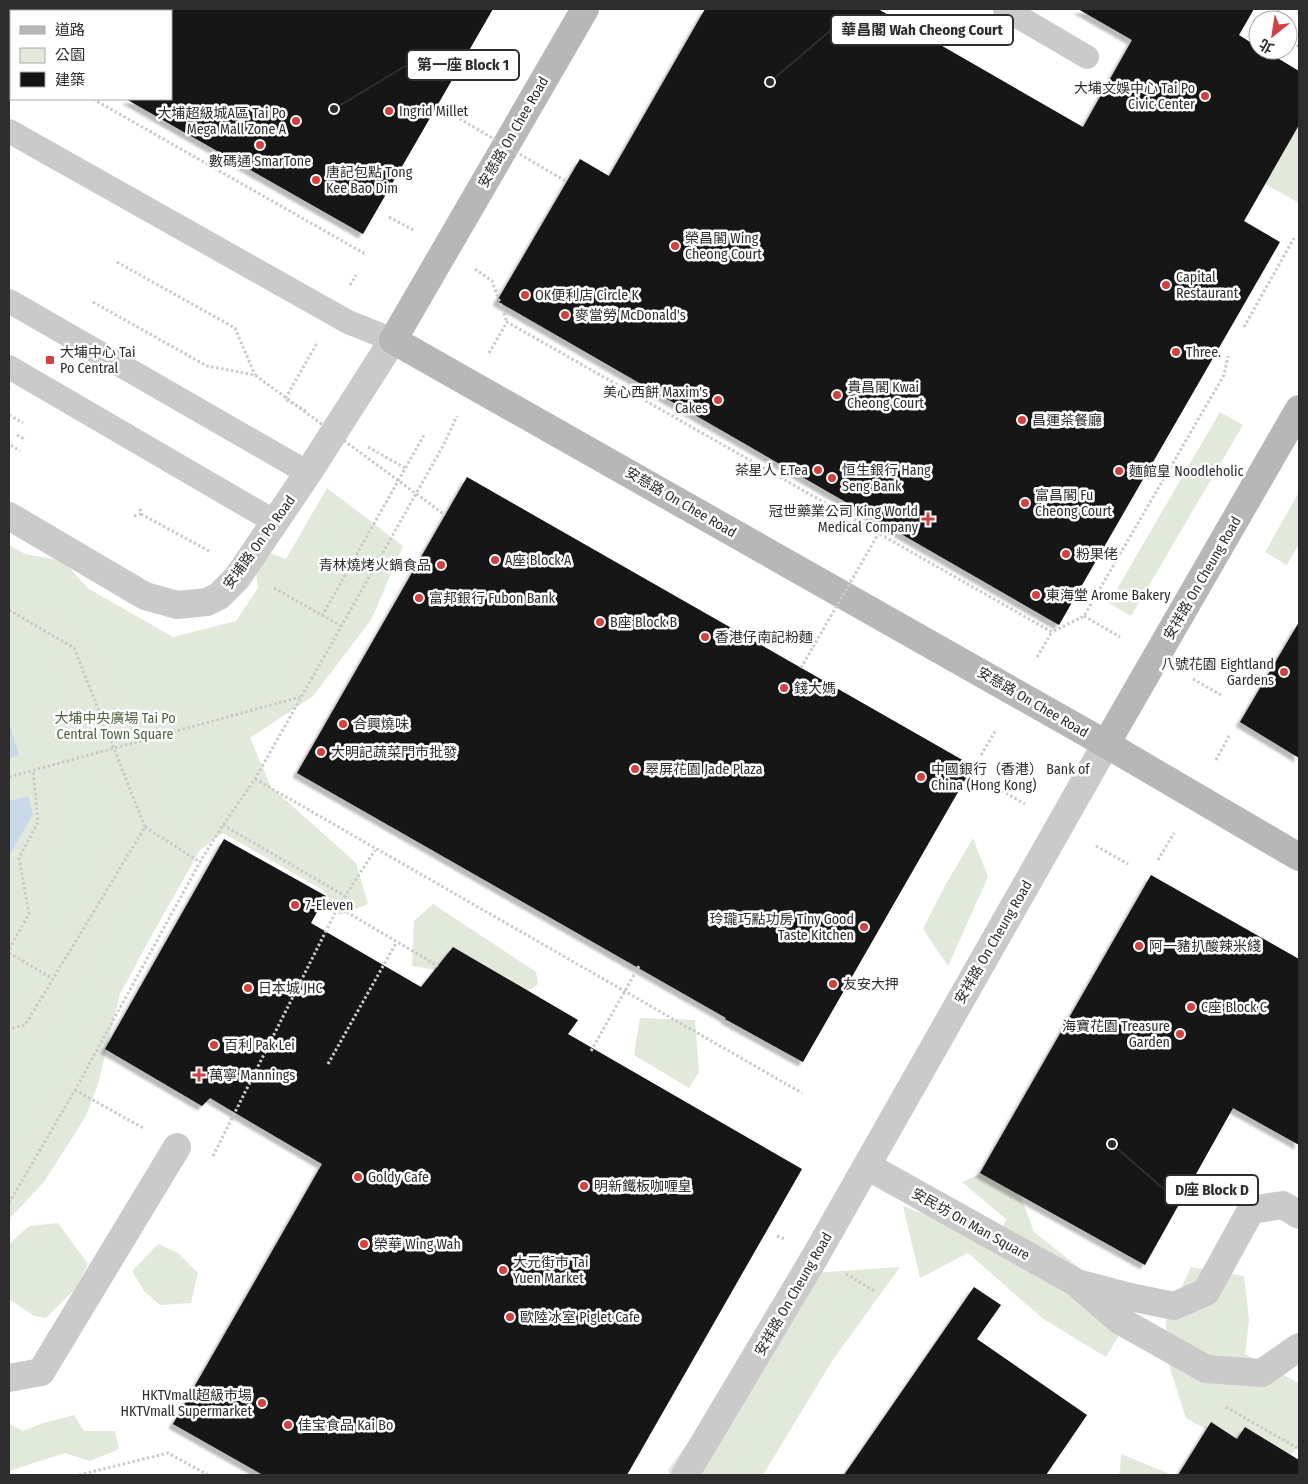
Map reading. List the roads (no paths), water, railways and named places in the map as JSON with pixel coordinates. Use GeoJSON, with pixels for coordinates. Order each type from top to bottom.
{"type":"FeatureCollection","features":[{"type":"Feature","properties":{"kind":"street","name":"安慈路 On Chee Road"},"geometry":{"type":"LineString","coordinates":[[585,9],[393,340],[1106,744],[1299,857]]}},
{"type":"Feature","properties":{"kind":"street","name":"安埔路 On Po Road"},"geometry":{"type":"LineString","coordinates":[[9,516],[146,596],[177,605],[207,602],[219,596],[237,578],[308,473],[393,340]]}},
{"type":"Feature","properties":{"kind":"street","name":"安祥路 On Cheung Road"},"geometry":{"type":"LineString","coordinates":[[686,1475],[816,1255],[1299,408]]}},
{"type":"Feature","properties":{"kind":"street"},"geometry":{"type":"LineString","coordinates":[[9,1378],[41,1372],[177,1147]]}},
{"type":"Feature","properties":{"kind":"street","name":"安民坊 On Man Square"},"geometry":{"type":"LineString","coordinates":[[866,1166],[1075,1282],[1118,1320],[1206,1369],[1262,1373],[1299,1347]]}},
{"type":"Feature","properties":{"kind":"street","name":"安民坊 On Man Square"},"geometry":{"type":"LineString","coordinates":[[1075,1282],[1130,1297],[1174,1306],[1206,1292],[1251,1210],[1283,1205],[1299,1215]]}},
{"type":"Feature","properties":{"kind":"lane"},"geometry":{"type":"LineString","coordinates":[[1005,9],[1087,57]]}},
{"type":"Feature","properties":{"kind":"lane"},"geometry":{"type":"LineString","coordinates":[[9,131],[348,322],[393,340]]}},
{"type":"Feature","properties":{"kind":"lane"},"geometry":{"type":"LineString","coordinates":[[9,301],[308,473]]}},
{"type":"Feature","properties":{"kind":"lane"},"geometry":{"type":"LineString","coordinates":[[9,368],[275,522]]}},
{"type":"Feature","properties":{"kind":"water"},"geometry":{"type":"Polygon","coordinates":[[[9,722],[19,755],[9,758],[9,722]]]}},
{"type":"Feature","properties":{"kind":"water"},"geometry":{"type":"Polygon","coordinates":[[[28,796],[33,814],[9,856],[9,801],[28,796]]]}},
{"type":"Feature","properties":{"kind":"place","name":"華昌閣 Wah Cheong Court"},"geometry":{"type":"Point","coordinates":[770,82]}},
{"type":"Feature","properties":{"kind":"place","name":"大埔文娛中心 Tai Po Civic Center"},"geometry":{"type":"Point","coordinates":[1205,96]}},
{"type":"Feature","properties":{"kind":"place","name":"第一座 Block 1"},"geometry":{"type":"Point","coordinates":[334,109]}},
{"type":"Feature","properties":{"kind":"place","name":"Ingrid Millet"},"geometry":{"type":"Point","coordinates":[389,111]}},
{"type":"Feature","properties":{"kind":"place","name":"大埔超級城A區 Tai Po Mega Mall Zone A"},"geometry":{"type":"Point","coordinates":[296,121]}},
{"type":"Feature","properties":{"kind":"place","name":"數碼通 SmarTone"},"geometry":{"type":"Point","coordinates":[260,145]}},
{"type":"Feature","properties":{"kind":"place","name":"唐記包點 Tong Kee Bao Dim"},"geometry":{"type":"Point","coordinates":[316,180]}},
{"type":"Feature","properties":{"kind":"place","name":"榮昌閣 Wing Cheong Court"},"geometry":{"type":"Point","coordinates":[675,246]}},
{"type":"Feature","properties":{"kind":"place","name":"Capital Restaurant"},"geometry":{"type":"Point","coordinates":[1166,285]}},
{"type":"Feature","properties":{"kind":"place","name":"OK便利店 Circle K"},"geometry":{"type":"Point","coordinates":[525,295]}},
{"type":"Feature","properties":{"kind":"place","name":"麥當勞 McDonald's"},"geometry":{"type":"Point","coordinates":[565,315]}},
{"type":"Feature","properties":{"kind":"place","name":"Three."},"geometry":{"type":"Point","coordinates":[1176,352]}},
{"type":"Feature","properties":{"kind":"place","name":"大埔中心 Tai Po Central"},"geometry":{"type":"Point","coordinates":[50,360]}},
{"type":"Feature","properties":{"kind":"place","name":"貴昌閣 Kwai Cheong Court"},"geometry":{"type":"Point","coordinates":[837,395]}},
{"type":"Feature","properties":{"kind":"place","name":"美心西餅 Maxim's Cakes"},"geometry":{"type":"Point","coordinates":[718,400]}},
{"type":"Feature","properties":{"kind":"place","name":"昌運茶餐廳"},"geometry":{"type":"Point","coordinates":[1022,420]}},
{"type":"Feature","properties":{"kind":"place","name":"茶星人 E.Tea"},"geometry":{"type":"Point","coordinates":[818,470]}},
{"type":"Feature","properties":{"kind":"place","name":"麵館皇 Noodleholic"},"geometry":{"type":"Point","coordinates":[1119,471]}},
{"type":"Feature","properties":{"kind":"place","name":"恒生銀行 Hang Seng Bank"},"geometry":{"type":"Point","coordinates":[832,478]}},
{"type":"Feature","properties":{"kind":"place","name":"富昌閣 Fu Cheong Court"},"geometry":{"type":"Point","coordinates":[1025,503]}},
{"type":"Feature","properties":{"kind":"place","name":"冠世藥業公司 King World Medical Company"},"geometry":{"type":"Point","coordinates":[928,519]}},
{"type":"Feature","properties":{"kind":"place","name":"粉果佬"},"geometry":{"type":"Point","coordinates":[1066,554]}},
{"type":"Feature","properties":{"kind":"place","name":"A座 Block A"},"geometry":{"type":"Point","coordinates":[495,560]}},
{"type":"Feature","properties":{"kind":"place","name":"青林燒烤火鍋食品"},"geometry":{"type":"Point","coordinates":[441,565]}},
{"type":"Feature","properties":{"kind":"place","name":"東海堂 Arome Bakery"},"geometry":{"type":"Point","coordinates":[1036,595]}},
{"type":"Feature","properties":{"kind":"place","name":"富邦銀行 Fubon Bank"},"geometry":{"type":"Point","coordinates":[419,598]}},
{"type":"Feature","properties":{"kind":"place","name":"B座 Block B"},"geometry":{"type":"Point","coordinates":[600,622]}},
{"type":"Feature","properties":{"kind":"place","name":"香港仔南記粉麵"},"geometry":{"type":"Point","coordinates":[705,637]}},
{"type":"Feature","properties":{"kind":"place","name":"八號花園 Eightland Gardens"},"geometry":{"type":"Point","coordinates":[1284,672]}},
{"type":"Feature","properties":{"kind":"place","name":"錢大媽"},"geometry":{"type":"Point","coordinates":[784,688]}},
{"type":"Feature","properties":{"kind":"place","name":"合興燒味"},"geometry":{"type":"Point","coordinates":[343,724]}},
{"type":"Feature","properties":{"kind":"place","name":"大明記蔬菜門市批發"},"geometry":{"type":"Point","coordinates":[321,752]}},
{"type":"Feature","properties":{"kind":"place","name":"翠屏花園 Jade Plaza"},"geometry":{"type":"Point","coordinates":[635,769]}},
{"type":"Feature","properties":{"kind":"place","name":"中國銀行（香港） Bank of China (Hong Kong)"},"geometry":{"type":"Point","coordinates":[921,777]}},
{"type":"Feature","properties":{"kind":"place","name":"7-Eleven"},"geometry":{"type":"Point","coordinates":[295,905]}},
{"type":"Feature","properties":{"kind":"place","name":"玲瓏巧點功房 Tiny Good Taste Kitchen"},"geometry":{"type":"Point","coordinates":[864,927]}},
{"type":"Feature","properties":{"kind":"place","name":"阿一豬扒酸辣米綫"},"geometry":{"type":"Point","coordinates":[1139,946]}},
{"type":"Feature","properties":{"kind":"place","name":"友安大押"},"geometry":{"type":"Point","coordinates":[833,984]}},
{"type":"Feature","properties":{"kind":"place","name":"日本城 JHC"},"geometry":{"type":"Point","coordinates":[248,988]}},
{"type":"Feature","properties":{"kind":"place","name":"C座 Block C"},"geometry":{"type":"Point","coordinates":[1191,1007]}},
{"type":"Feature","properties":{"kind":"place","name":"海寶花園 Treasure Garden"},"geometry":{"type":"Point","coordinates":[1180,1034]}},
{"type":"Feature","properties":{"kind":"place","name":"百利 Pak Lei"},"geometry":{"type":"Point","coordinates":[214,1045]}},
{"type":"Feature","properties":{"kind":"place","name":"萬寧 Mannings"},"geometry":{"type":"Point","coordinates":[199,1075]}},
{"type":"Feature","properties":{"kind":"place","name":"D座 Block D"},"geometry":{"type":"Point","coordinates":[1112,1144]}},
{"type":"Feature","properties":{"kind":"place","name":"Goldy Cafe"},"geometry":{"type":"Point","coordinates":[358,1177]}},
{"type":"Feature","properties":{"kind":"place","name":"明新鐵板咖喱皇"},"geometry":{"type":"Point","coordinates":[584,1186]}},
{"type":"Feature","properties":{"kind":"place","name":"榮華 Wing Wah"},"geometry":{"type":"Point","coordinates":[364,1244]}},
{"type":"Feature","properties":{"kind":"place","name":"大元街市 Tai Yuen Market"},"geometry":{"type":"Point","coordinates":[503,1270]}},
{"type":"Feature","properties":{"kind":"place","name":"歐陸冰室 Piglet Cafe"},"geometry":{"type":"Point","coordinates":[510,1317]}},
{"type":"Feature","properties":{"kind":"place","name":"HKTVmall超級市場 HKTVmall Supermarket"},"geometry":{"type":"Point","coordinates":[262,1403]}},
{"type":"Feature","properties":{"kind":"place","name":"佳宝食品 Kai Bo"},"geometry":{"type":"Point","coordinates":[288,1425]}},
{"type":"Feature","properties":{"kind":"park label","name":"大埔中央廣場 Tai Po Central Town Square"},"geometry":{"type":"Point","coordinates":[115,726]}}]}
